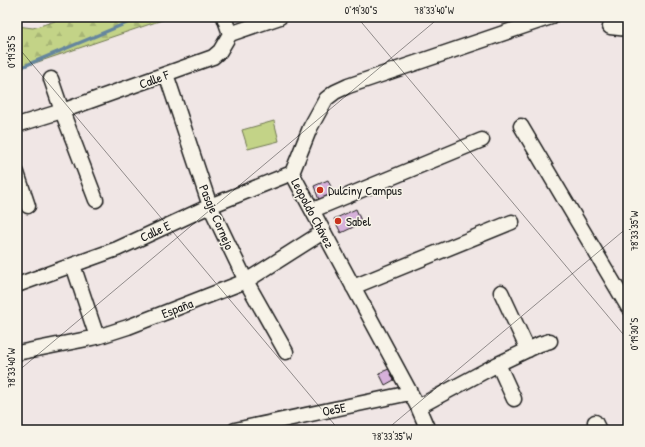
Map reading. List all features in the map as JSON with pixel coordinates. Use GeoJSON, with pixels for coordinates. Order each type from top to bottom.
{"type":"FeatureCollection","features":[{"type":"Feature","properties":{"kind":"street"},"geometry":{"type":"LineString","coordinates":[[224,17],[230,34],[280,17]]}},
{"type":"Feature","properties":{"kind":"street","name":"Leopoldo Chávez"},"geometry":{"type":"LineString","coordinates":[[428,430],[418,407],[292,173],[310,128],[326,99],[335,92],[517,22],[551,17]]}},
{"type":"Feature","properties":{"kind":"street"},"geometry":{"type":"LineString","coordinates":[[610,27],[628,29]]}},
{"type":"Feature","properties":{"kind":"street","name":"Calle F"},"geometry":{"type":"LineString","coordinates":[[17,125],[62,111],[216,55],[230,34]]}},
{"type":"Feature","properties":{"kind":"street","name":"Pasaje Cornejo"},"geometry":{"type":"LineString","coordinates":[[166,74],[210,206],[246,282],[286,352]]}},
{"type":"Feature","properties":{"kind":"street"},"geometry":{"type":"LineString","coordinates":[[51,79],[96,200]]}},
{"type":"Feature","properties":{"kind":"street"},"geometry":{"type":"LineString","coordinates":[[521,126],[628,307]]}},
{"type":"Feature","properties":{"kind":"street"},"geometry":{"type":"LineString","coordinates":[[313,210],[482,140]]}},
{"type":"Feature","properties":{"kind":"street","name":"Calle E"},"geometry":{"type":"LineString","coordinates":[[17,285],[117,249],[210,206],[292,173]]}},
{"type":"Feature","properties":{"kind":"street"},"geometry":{"type":"LineString","coordinates":[[18,179],[28,206]]}},
{"type":"Feature","properties":{"kind":"street"},"geometry":{"type":"LineString","coordinates":[[353,287],[512,222]]}},
{"type":"Feature","properties":{"kind":"street","name":"España"},"geometry":{"type":"LineString","coordinates":[[17,353],[97,337],[128,327],[246,282],[323,232]]}},
{"type":"Feature","properties":{"kind":"street"},"geometry":{"type":"LineString","coordinates":[[73,265],[97,337]]}},
{"type":"Feature","properties":{"kind":"street"},"geometry":{"type":"LineString","coordinates":[[501,292],[528,350]]}},
{"type":"Feature","properties":{"kind":"street"},"geometry":{"type":"LineString","coordinates":[[418,407],[498,364],[540,344],[550,341]]}},
{"type":"Feature","properties":{"kind":"street"},"geometry":{"type":"LineString","coordinates":[[498,364],[514,399]]}},
{"type":"Feature","properties":{"kind":"street","name":"Oe5E"},"geometry":{"type":"LineString","coordinates":[[235,430],[410,393]]}},
{"type":"Feature","properties":{"kind":"green space"},"geometry":{"type":"Polygon","coordinates":[[[68,17],[171,17],[26,66],[17,71],[17,26],[33,28],[68,17]]]}},
{"type":"Feature","properties":{"kind":"green space"},"geometry":{"type":"Polygon","coordinates":[[[274,121],[279,141],[248,149],[242,130],[274,121]]]}},
{"type":"Feature","properties":{"kind":"building"},"geometry":{"type":"Polygon","coordinates":[[[328,180],[334,194],[319,200],[314,186],[328,180]]]}},
{"type":"Feature","properties":{"kind":"building"},"geometry":{"type":"Polygon","coordinates":[[[356,209],[362,223],[341,233],[334,219],[356,209]]]}},
{"type":"Feature","properties":{"kind":"building"},"geometry":{"type":"Polygon","coordinates":[[[389,369],[394,380],[385,385],[379,373],[389,369]]]}},
{"type":"Feature","properties":{"kind":"waterway"},"geometry":{"type":"LineString","coordinates":[[17,69],[141,17]]}},
{"type":"Feature","properties":{"kind":"place","name":"Dulciny Campus"},"geometry":{"type":"Point","coordinates":[320,190]}},
{"type":"Feature","properties":{"kind":"place","name":"Sabel"},"geometry":{"type":"Point","coordinates":[338,221]}}]}
